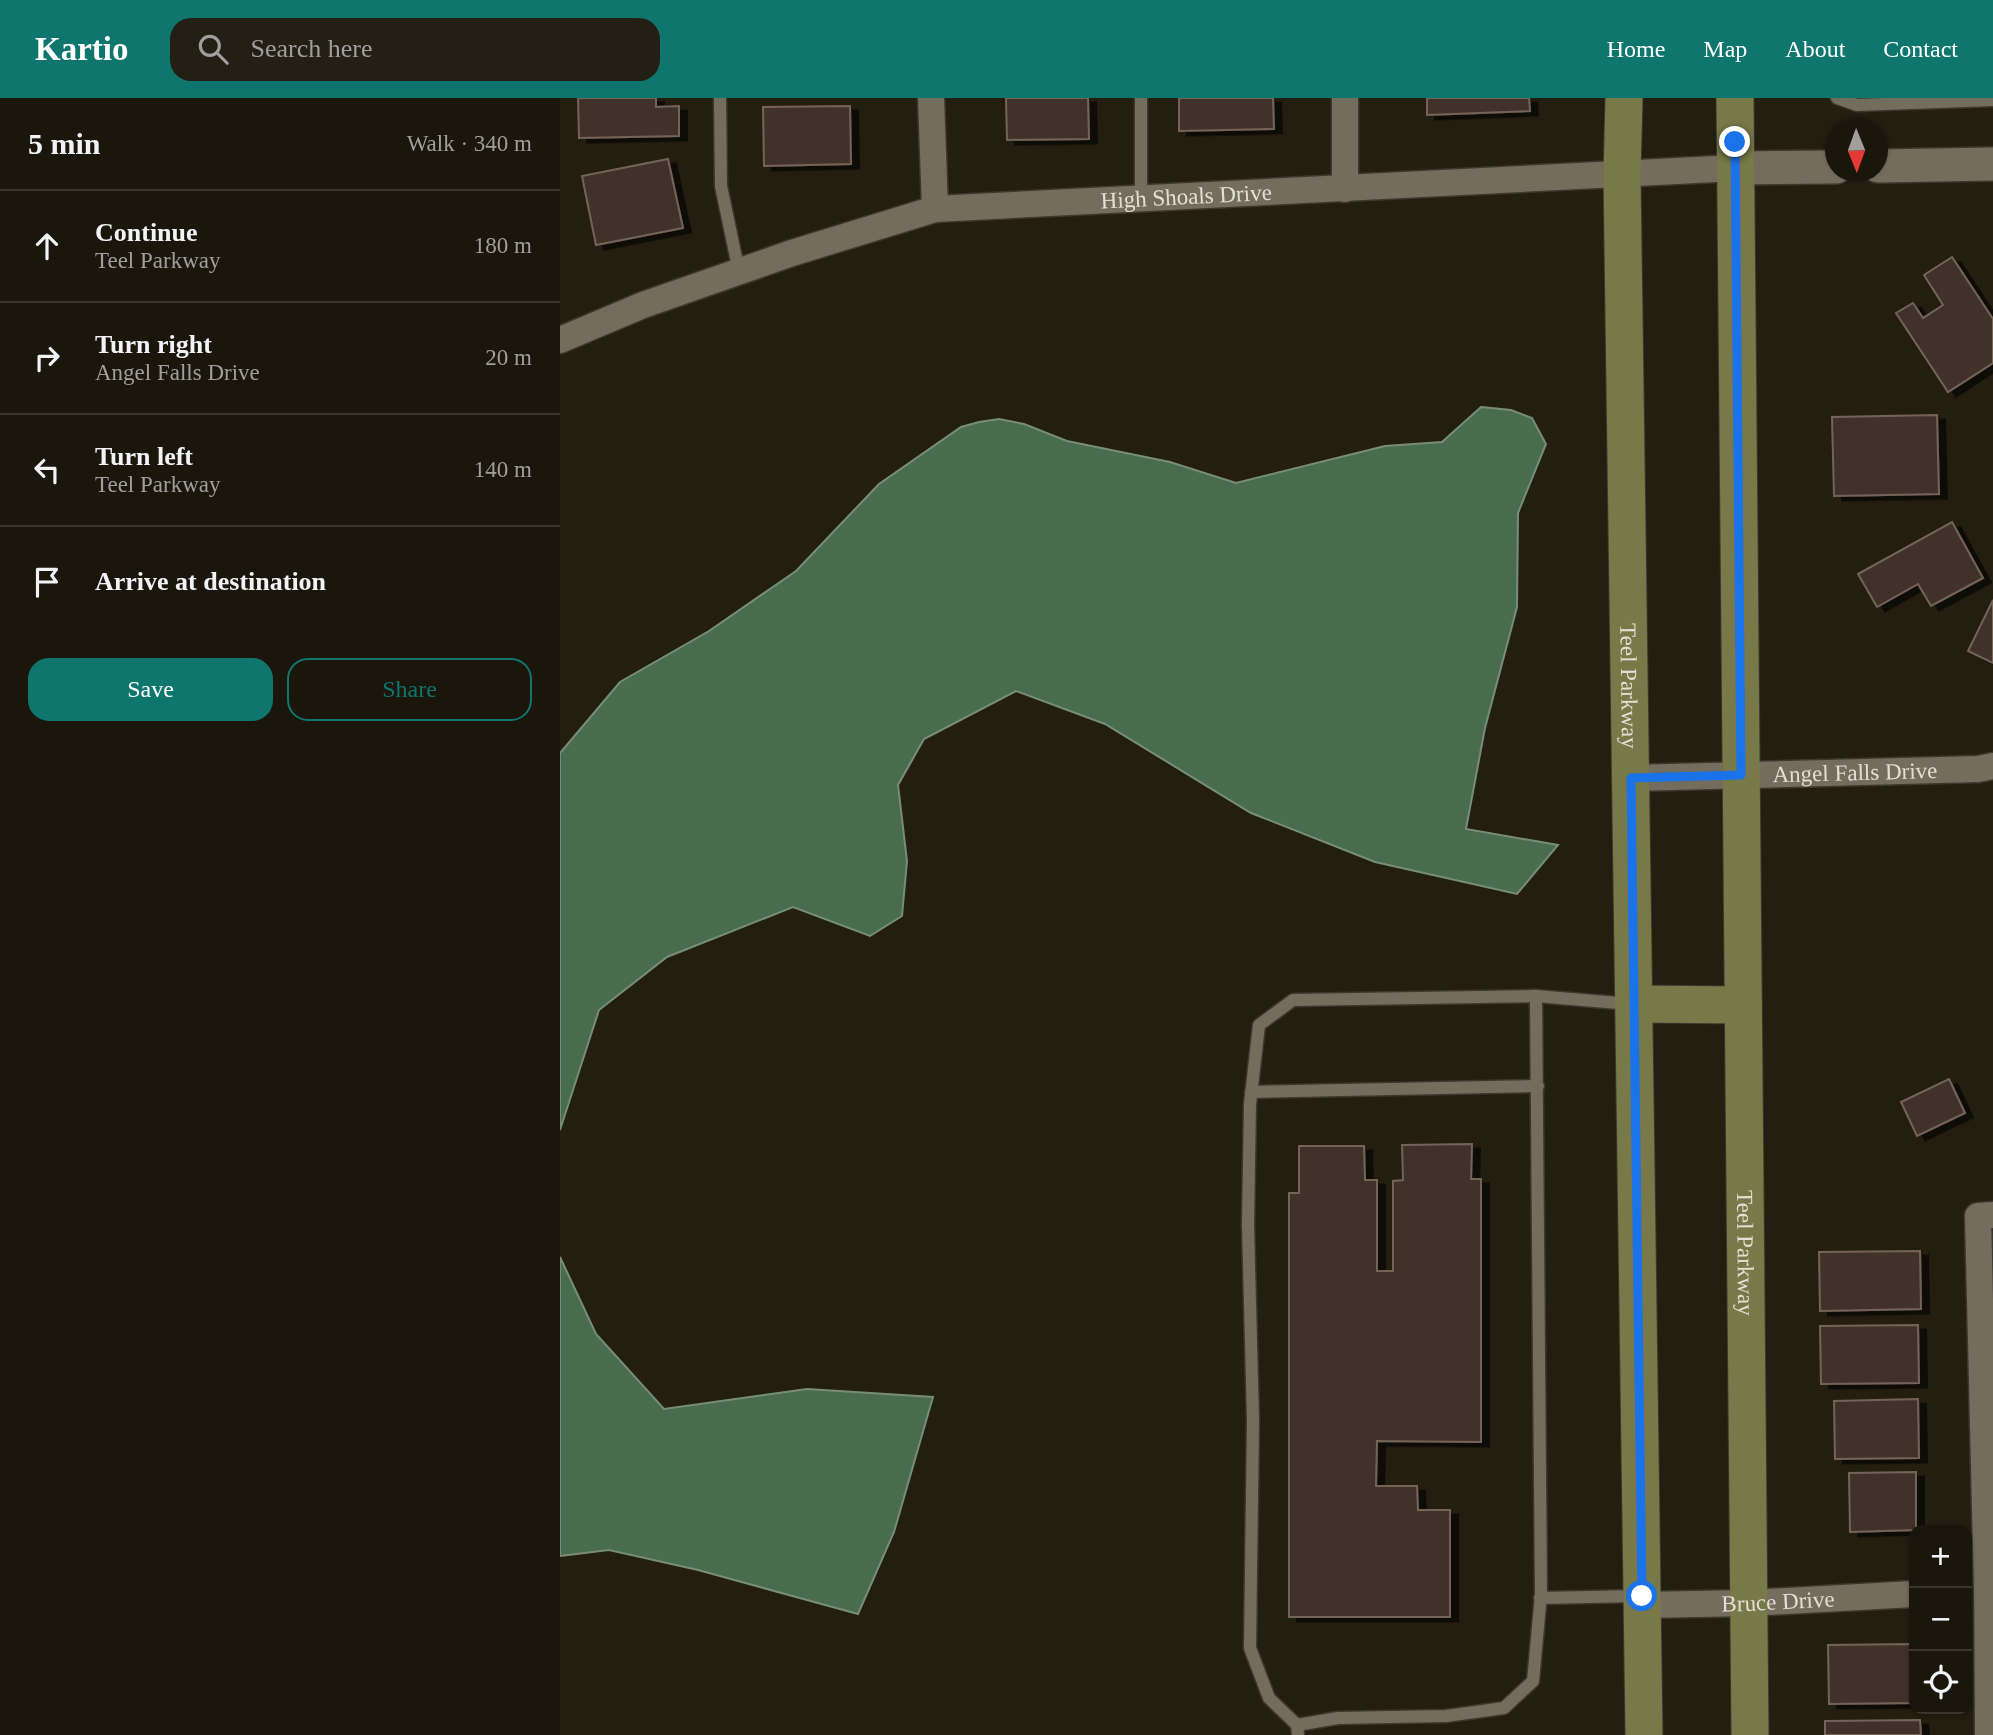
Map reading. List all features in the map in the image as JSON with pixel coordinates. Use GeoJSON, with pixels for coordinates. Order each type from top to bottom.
{"type":"FeatureCollection","features":[{"type":"Feature","properties":{"kind":"main road","name":"Teel Parkway"},"geometry":{"type":"LineString","coordinates":[[1623,98],[1644,1735]]}},
{"type":"Feature","properties":{"kind":"main road","name":"Teel Parkway"},"geometry":{"type":"LineString","coordinates":[[1735,98],[1750,1735]]}},
{"type":"Feature","properties":{"kind":"main road"},"geometry":{"type":"LineString","coordinates":[[1634,1004],[1743,1005]]}},
{"type":"Feature","properties":{"kind":"street"},"geometry":{"type":"LineString","coordinates":[[931,98],[935,209]]}},
{"type":"Feature","properties":{"kind":"street"},"geometry":{"type":"LineString","coordinates":[[1345,98],[1345,189]]}},
{"type":"Feature","properties":{"kind":"street"},"geometry":{"type":"LineString","coordinates":[[1888,166],[1993,164]]}},
{"type":"Feature","properties":{"kind":"street","name":"High Shoals Drive"},"geometry":{"type":"LineString","coordinates":[[560,340],[643,305],[935,209],[1735,169],[1825,167]]}},
{"type":"Feature","properties":{"kind":"street","name":"Angel Falls Drive"},"geometry":{"type":"LineString","coordinates":[[1631,778],[1978,769],[1993,766]]}},
{"type":"Feature","properties":{"kind":"street"},"geometry":{"type":"LineString","coordinates":[[1986,1216],[1982,1590],[1988,1735]]}},
{"type":"Feature","properties":{"kind":"street","name":"Bruce Drive"},"geometry":{"type":"LineString","coordinates":[[1642,1601],[1749,1603],[1909,1594]]}},
{"type":"Feature","properties":{"kind":"lane"},"geometry":{"type":"LineString","coordinates":[[720,98],[721,186],[739,272]]}},
{"type":"Feature","properties":{"kind":"lane"},"geometry":{"type":"LineString","coordinates":[[1141,98],[1141,199]]}},
{"type":"Feature","properties":{"kind":"lane"},"geometry":{"type":"LineString","coordinates":[[1837,98],[1857,105],[1993,100]]}},
{"type":"Feature","properties":{"kind":"lane"},"geometry":{"type":"LineString","coordinates":[[1536,996],[1541,1598],[1533,1681],[1504,1708],[1446,1716],[1338,1718],[1298,1730],[1269,1698],[1250,1648],[1253,1420],[1248,1224],[1251,1093],[1259,1025],[1293,1000],[1536,996],[1634,1004]]}},
{"type":"Feature","properties":{"kind":"lane"},"geometry":{"type":"LineString","coordinates":[[1251,1093],[1538,1086]]}},
{"type":"Feature","properties":{"kind":"lane"},"geometry":{"type":"LineString","coordinates":[[1541,1598],[1642,1601]]}},
{"type":"Feature","properties":{"kind":"shaded area"},"geometry":{"type":"Polygon","coordinates":[[[1481,407],[1511,410],[1532,418],[1546,444],[1518,513],[1517,607],[1485,728],[1466,829],[1558,845],[1517,894],[1375,862],[1251,813],[1105,724],[1016,691],[924,739],[898,785],[907,861],[902,916],[870,936],[793,907],[667,957],[599,1010],[560,1130],[560,753],[620,682],[709,631],[796,571],[879,484],[961,427],[999,419],[1024,424],[1067,441],[1170,462],[1236,483],[1385,446],[1442,442],[1481,407]]]}},
{"type":"Feature","properties":{"kind":"shaded area"},"geometry":{"type":"Polygon","coordinates":[[[560,1257],[596,1334],[664,1409],[807,1389],[933,1397],[894,1532],[858,1614],[698,1570],[609,1550],[560,1556],[560,1257]]]}},
{"type":"Feature","properties":{"kind":"building"},"geometry":{"type":"Polygon","coordinates":[[[578,98],[656,98],[656,107],[679,106],[679,136],[579,138],[578,98]]]}},
{"type":"Feature","properties":{"kind":"building"},"geometry":{"type":"Polygon","coordinates":[[[1006,98],[1088,98],[1089,139],[1007,140],[1006,98]]]}},
{"type":"Feature","properties":{"kind":"building"},"geometry":{"type":"Polygon","coordinates":[[[1179,98],[1273,98],[1274,129],[1179,131],[1179,98]]]}},
{"type":"Feature","properties":{"kind":"building"},"geometry":{"type":"Polygon","coordinates":[[[1427,98],[1529,98],[1530,111],[1427,115],[1427,98]]]}},
{"type":"Feature","properties":{"kind":"building"},"geometry":{"type":"Polygon","coordinates":[[[850,106],[851,164],[764,166],[763,107],[850,106]]]}},
{"type":"Feature","properties":{"kind":"building"},"geometry":{"type":"Polygon","coordinates":[[[668,159],[683,228],[596,245],[582,176],[668,159]]]}},
{"type":"Feature","properties":{"kind":"building"},"geometry":{"type":"Polygon","coordinates":[[[1952,257],[1993,319],[1993,363],[1948,392],[1896,313],[1913,303],[1923,318],[1943,305],[1924,275],[1952,257]]]}},
{"type":"Feature","properties":{"kind":"building"},"geometry":{"type":"Polygon","coordinates":[[[1937,415],[1939,494],[1834,496],[1832,417],[1937,415]]]}},
{"type":"Feature","properties":{"kind":"building"},"geometry":{"type":"Polygon","coordinates":[[[1952,522],[1983,578],[1931,606],[1918,584],[1877,607],[1858,574],[1952,522]]]}},
{"type":"Feature","properties":{"kind":"building"},"geometry":{"type":"Polygon","coordinates":[[[1993,600],[1993,663],[1968,651],[1993,600]]]}},
{"type":"Feature","properties":{"kind":"building"},"geometry":{"type":"Polygon","coordinates":[[[1949,1079],[1965,1113],[1917,1136],[1901,1102],[1949,1079]]]}},
{"type":"Feature","properties":{"kind":"building"},"geometry":{"type":"Polygon","coordinates":[[[1472,1144],[1471,1179],[1481,1179],[1481,1442],[1377,1441],[1376,1486],[1417,1486],[1418,1510],[1450,1510],[1450,1617],[1289,1617],[1289,1193],[1299,1193],[1299,1146],[1364,1146],[1365,1180],[1377,1180],[1377,1271],[1393,1271],[1393,1181],[1403,1180],[1402,1145],[1472,1144]]]}},
{"type":"Feature","properties":{"kind":"building"},"geometry":{"type":"Polygon","coordinates":[[[1920,1251],[1921,1309],[1820,1311],[1819,1252],[1920,1251]]]}},
{"type":"Feature","properties":{"kind":"building"},"geometry":{"type":"Polygon","coordinates":[[[1918,1325],[1919,1383],[1821,1384],[1820,1326],[1918,1325]]]}},
{"type":"Feature","properties":{"kind":"building"},"geometry":{"type":"Polygon","coordinates":[[[1918,1399],[1919,1458],[1835,1459],[1834,1401],[1918,1399]]]}},
{"type":"Feature","properties":{"kind":"building"},"geometry":{"type":"Polygon","coordinates":[[[1916,1472],[1916,1525],[1909,1525],[1909,1530],[1850,1532],[1849,1473],[1916,1472]]]}},
{"type":"Feature","properties":{"kind":"building"},"geometry":{"type":"Polygon","coordinates":[[[1909,1644],[1909,1703],[1829,1704],[1828,1645],[1909,1644]]]}},
{"type":"Feature","properties":{"kind":"building"},"geometry":{"type":"Polygon","coordinates":[[[1920,1720],[1921,1735],[1825,1735],[1825,1721],[1920,1720]]]}},
{"type":"Feature","properties":{"kind":"route"},"geometry":{"type":"LineString","coordinates":[[1642,1596],[1631,778],[1741,775],[1735,142]]}}]}
